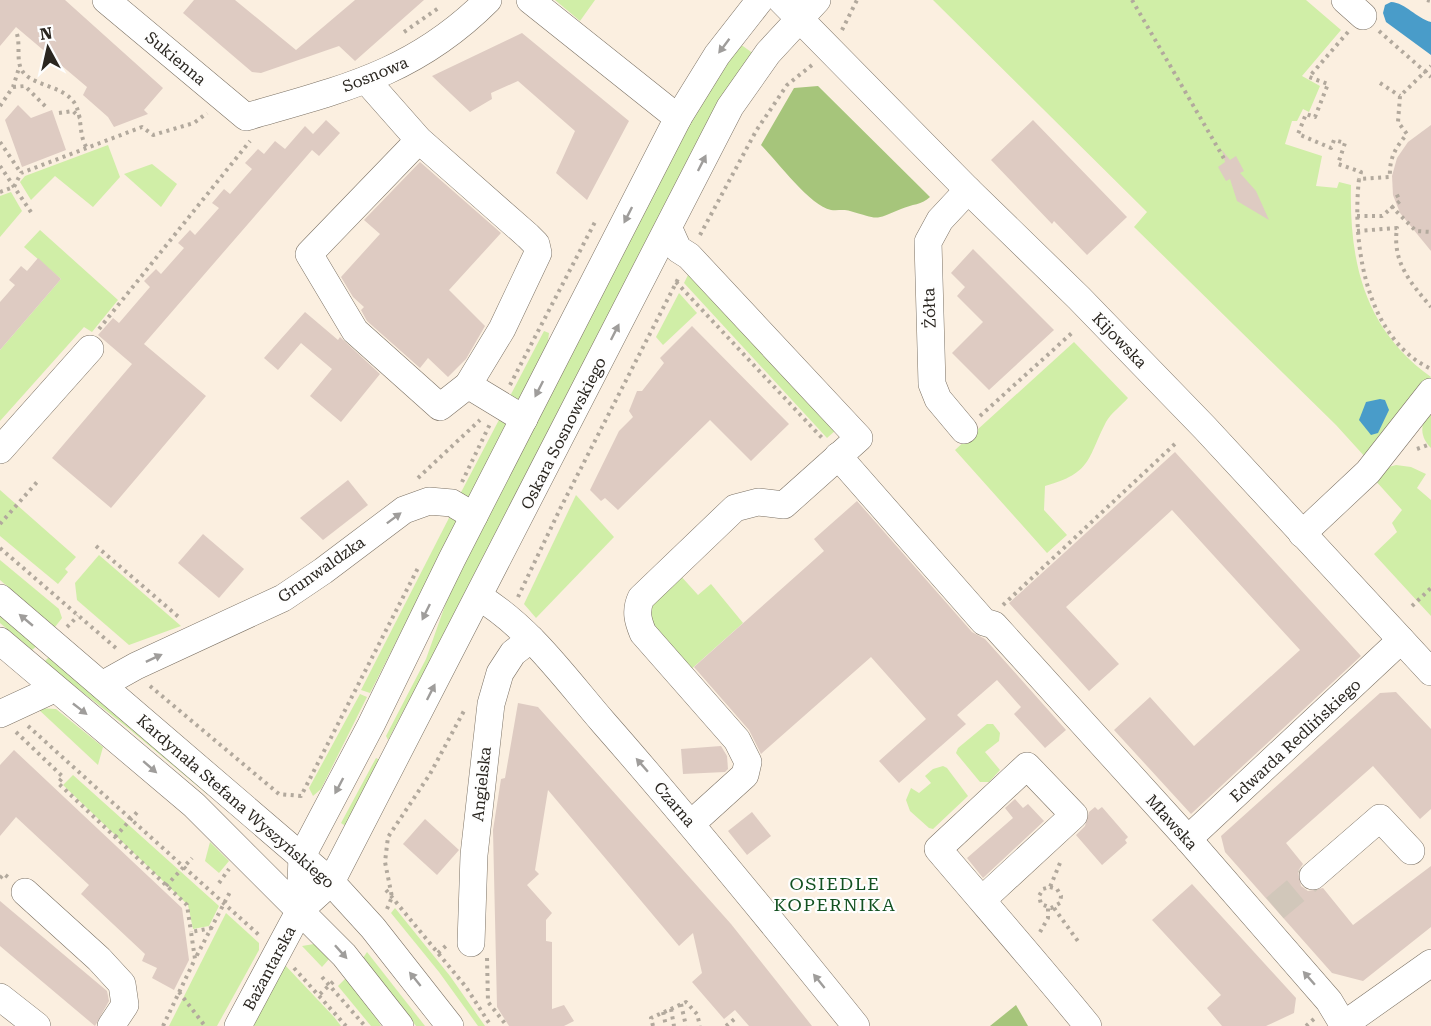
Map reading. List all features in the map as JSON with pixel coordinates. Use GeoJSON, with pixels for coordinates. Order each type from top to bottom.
{"type":"FeatureCollection","features":[{"type":"Feature","properties":{"kind":"street","name":"Sukienna"},"geometry":{"type":"LineString","coordinates":[[106,0],[250,126]]}},
{"type":"Feature","properties":{"kind":"street","name":"Sosnowa"},"geometry":{"type":"LineString","coordinates":[[250,126],[418,57],[464,24],[488,0]]}},
{"type":"Feature","properties":{"kind":"street"},"geometry":{"type":"LineString","coordinates":[[530,0],[636,87],[678,118]]}},
{"type":"Feature","properties":{"kind":"street"},"geometry":{"type":"LineString","coordinates":[[300,910],[302,856],[371,726],[463,509],[524,419],[678,118],[717,55],[760,0]]}},
{"type":"Feature","properties":{"kind":"street","name":"Kijowska"},"geometry":{"type":"LineString","coordinates":[[799,6],[968,190],[1079,298],[1213,435],[1431,672]]}},
{"type":"Feature","properties":{"kind":"street","name":"Oskara Sosnowskiego"},"geometry":{"type":"LineString","coordinates":[[331,882],[730,107],[799,6]]}},
{"type":"Feature","properties":{"kind":"street"},"geometry":{"type":"LineString","coordinates":[[366,80],[419,140],[536,244],[538,253],[502,329],[468,385],[441,407],[355,331],[309,255],[419,140]]}},
{"type":"Feature","properties":{"kind":"street","name":"Żółta"},"geometry":{"type":"LineString","coordinates":[[964,430],[938,399],[932,384],[927,257],[933,230],[968,190]]}},
{"type":"Feature","properties":{"kind":"street"},"geometry":{"type":"LineString","coordinates":[[669,229],[678,249],[689,256],[859,438],[784,506],[758,502],[735,508],[641,598],[637,618],[643,633],[746,753],[745,775],[692,823]]}},
{"type":"Feature","properties":{"kind":"street"},"geometry":{"type":"LineString","coordinates":[[0,450],[90,349]]}},
{"type":"Feature","properties":{"kind":"street"},"geometry":{"type":"LineString","coordinates":[[468,385],[524,419]]}},
{"type":"Feature","properties":{"kind":"street"},"geometry":{"type":"LineString","coordinates":[[1302,534],[1368,472],[1431,392]]}},
{"type":"Feature","properties":{"kind":"street","name":"Mławska"},"geometry":{"type":"LineString","coordinates":[[838,456],[984,622],[994,625],[1188,839],[1267,915],[1329,1001],[1343,1026]]}},
{"type":"Feature","properties":{"kind":"street","name":"Grunwaldzka"},"geometry":{"type":"LineString","coordinates":[[102,685],[136,666],[283,598],[404,510],[429,501],[463,509]]}},
{"type":"Feature","properties":{"kind":"street","name":"Czarna"},"geometry":{"type":"LineString","coordinates":[[479,597],[509,617],[531,639],[692,823],[856,1026]]}},
{"type":"Feature","properties":{"kind":"street","name":"Kardynała Stefana Wyszyńskiego"},"geometry":{"type":"LineString","coordinates":[[0,598],[331,882],[373,928],[450,1026]]}},
{"type":"Feature","properties":{"kind":"street","name":"Angielska"},"geometry":{"type":"LineString","coordinates":[[468,948],[474,855],[491,704],[500,673],[513,653],[531,639]]}},
{"type":"Feature","properties":{"kind":"street","name":"Edwarda Redlińskiego"},"geometry":{"type":"LineString","coordinates":[[1188,839],[1401,640]]}},
{"type":"Feature","properties":{"kind":"street","name":"Kardynała Stefana Wyszyńskiego"},"geometry":{"type":"LineString","coordinates":[[0,641],[194,805],[351,963],[400,1026]]}},
{"type":"Feature","properties":{"kind":"street"},"geometry":{"type":"LineString","coordinates":[[6,716],[54,689]]}},
{"type":"Feature","properties":{"kind":"street"},"geometry":{"type":"LineString","coordinates":[[371,726],[370,737],[377,747],[388,752],[404,744]]}},
{"type":"Feature","properties":{"kind":"street"},"geometry":{"type":"LineString","coordinates":[[982,900],[1074,815],[1027,766],[938,849],[1088,1026]]}},
{"type":"Feature","properties":{"kind":"street"},"geometry":{"type":"LineString","coordinates":[[194,805],[207,808],[219,803],[222,797],[220,785]]}},
{"type":"Feature","properties":{"kind":"street"},"geometry":{"type":"LineString","coordinates":[[1313,876],[1380,818],[1411,851]]}},
{"type":"Feature","properties":{"kind":"street"},"geometry":{"type":"LineString","coordinates":[[300,910],[331,882]]}},
{"type":"Feature","properties":{"kind":"street"},"geometry":{"type":"LineString","coordinates":[[25,892],[99,959],[122,984],[125,1005],[111,1026]]}},
{"type":"Feature","properties":{"kind":"street","name":"Bażantarska"},"geometry":{"type":"LineString","coordinates":[[238,1026],[300,910]]}},
{"type":"Feature","properties":{"kind":"street"},"geometry":{"type":"LineString","coordinates":[[1343,1026],[1431,963]]}},
{"type":"Feature","properties":{"kind":"street"},"geometry":{"type":"LineString","coordinates":[[0,997],[37,1026]]}},
{"type":"Feature","properties":{"kind":"path"},"geometry":{"type":"LineString","coordinates":[[1132,0],[1226,162]]}},
{"type":"Feature","properties":{"kind":"path"},"geometry":{"type":"LineString","coordinates":[[401,34],[447,3]]}},
{"type":"Feature","properties":{"kind":"path"},"geometry":{"type":"LineString","coordinates":[[1431,77],[1353,15],[1309,77],[1328,84],[1315,117],[1306,114],[1298,134],[1331,148],[1334,140],[1346,143],[1338,164],[1361,172],[1357,231],[1363,266],[1375,305],[1385,325],[1402,348],[1431,369]]}},
{"type":"Feature","properties":{"kind":"path"},"geometry":{"type":"LineString","coordinates":[[1,103],[13,87],[20,68],[17,34]]}},
{"type":"Feature","properties":{"kind":"path"},"geometry":{"type":"LineString","coordinates":[[509,617],[560,509],[689,256],[756,131],[788,85],[810,66]]}},
{"type":"Feature","properties":{"kind":"path"},"geometry":{"type":"LineString","coordinates":[[1359,179],[1390,177],[1389,164],[1396,147],[1407,134],[1398,122],[1400,96],[1431,66]]}},
{"type":"Feature","properties":{"kind":"path"},"geometry":{"type":"LineString","coordinates":[[20,68],[35,80],[66,92],[80,118],[82,142],[87,148]]}},
{"type":"Feature","properties":{"kind":"path"},"geometry":{"type":"LineString","coordinates":[[13,87],[25,86],[35,80]]}},
{"type":"Feature","properties":{"kind":"path"},"geometry":{"type":"LineString","coordinates":[[1380,83],[1400,96]]}},
{"type":"Feature","properties":{"kind":"path"},"geometry":{"type":"LineString","coordinates":[[25,86],[46,107]]}},
{"type":"Feature","properties":{"kind":"path"},"geometry":{"type":"LineString","coordinates":[[0,192],[14,187],[21,173],[142,127],[153,135],[194,123],[207,114],[207,107]]}},
{"type":"Feature","properties":{"kind":"path"},"geometry":{"type":"LineString","coordinates":[[58,113],[73,111],[80,118]]}},
{"type":"Feature","properties":{"kind":"path"},"geometry":{"type":"LineString","coordinates":[[90,349],[94,335],[250,126]]}},
{"type":"Feature","properties":{"kind":"path"},"geometry":{"type":"LineString","coordinates":[[0,142],[21,173]]}},
{"type":"Feature","properties":{"kind":"path"},"geometry":{"type":"LineString","coordinates":[[0,166],[33,215]]}},
{"type":"Feature","properties":{"kind":"path"},"geometry":{"type":"LineString","coordinates":[[1357,216],[1382,216],[1391,206],[1400,201],[1396,193]]}},
{"type":"Feature","properties":{"kind":"path"},"geometry":{"type":"LineString","coordinates":[[1391,206],[1416,231],[1431,232]]}},
{"type":"Feature","properties":{"kind":"path"},"geometry":{"type":"LineString","coordinates":[[463,509],[499,404],[599,215]]}},
{"type":"Feature","properties":{"kind":"path"},"geometry":{"type":"LineString","coordinates":[[1357,231],[1397,228],[1396,257],[1407,279],[1431,307]]}},
{"type":"Feature","properties":{"kind":"path"},"geometry":{"type":"LineString","coordinates":[[676,282],[838,456]]}},
{"type":"Feature","properties":{"kind":"path"},"geometry":{"type":"LineString","coordinates":[[964,430],[1073,332]]}},
{"type":"Feature","properties":{"kind":"path"},"geometry":{"type":"LineString","coordinates":[[994,625],[1005,600],[1177,442]]}},
{"type":"Feature","properties":{"kind":"path"},"geometry":{"type":"LineString","coordinates":[[1414,450],[1431,444]]}},
{"type":"Feature","properties":{"kind":"path"},"geometry":{"type":"LineString","coordinates":[[0,525],[37,482]]}},
{"type":"Feature","properties":{"kind":"path"},"geometry":{"type":"LineString","coordinates":[[96,546],[182,620]]}},
{"type":"Feature","properties":{"kind":"path"},"geometry":{"type":"LineString","coordinates":[[0,548],[136,666],[146,682],[279,794],[301,796],[425,555]]}},
{"type":"Feature","properties":{"kind":"path"},"geometry":{"type":"LineString","coordinates":[[1412,606],[1431,588]]}},
{"type":"Feature","properties":{"kind":"path"},"geometry":{"type":"LineString","coordinates":[[373,928],[392,897],[385,862],[388,837],[430,774],[469,701]]}},
{"type":"Feature","properties":{"kind":"path"},"geometry":{"type":"LineString","coordinates":[[6,716],[131,819],[278,952],[320,994],[346,1026]]}},
{"type":"Feature","properties":{"kind":"path"},"geometry":{"type":"LineString","coordinates":[[6,716],[63,777],[58,783],[187,905],[195,958]]}},
{"type":"Feature","properties":{"kind":"path"},"geometry":{"type":"LineString","coordinates":[[115,837],[139,810]]}},
{"type":"Feature","properties":{"kind":"path"},"geometry":{"type":"LineString","coordinates":[[166,886],[192,858]]}},
{"type":"Feature","properties":{"kind":"path"},"geometry":{"type":"LineString","coordinates":[[1054,908],[1060,903],[1061,896],[1057,889],[1046,887],[1040,893],[1040,900],[1044,907],[1054,908],[1080,944]]}},
{"type":"Feature","properties":{"kind":"path"},"geometry":{"type":"LineString","coordinates":[[386,890],[438,952],[491,1026]]}},
{"type":"Feature","properties":{"kind":"path"},"geometry":{"type":"LineString","coordinates":[[164,1026],[195,958],[230,892]]}},
{"type":"Feature","properties":{"kind":"path"},"geometry":{"type":"LineString","coordinates":[[191,932],[212,928]]}},
{"type":"Feature","properties":{"kind":"path"},"geometry":{"type":"LineString","coordinates":[[438,952],[468,948],[488,1002],[507,1026]]}},
{"type":"Feature","properties":{"kind":"path"},"geometry":{"type":"LineString","coordinates":[[320,994],[351,963]]}},
{"type":"Feature","properties":{"kind":"path"},"geometry":{"type":"LineString","coordinates":[[322,977],[365,1026]]}},
{"type":"Feature","properties":{"kind":"path"},"geometry":{"type":"LineString","coordinates":[[179,992],[206,1026]]}},
{"type":"Feature","properties":{"kind":"path"},"geometry":{"type":"LineString","coordinates":[[479,1008],[488,1002]]}},
{"type":"Feature","properties":{"kind":"path"},"geometry":{"type":"LineString","coordinates":[[653,1026],[651,1018],[686,1002],[698,1014],[700,1026]]}},
{"type":"Feature","properties":{"kind":"path"},"geometry":{"type":"LineString","coordinates":[[681,1004],[686,1026]]}},
{"type":"Feature","properties":{"kind":"path"},"geometry":{"type":"LineString","coordinates":[[670,1009],[674,1026]]}},
{"type":"Feature","properties":{"kind":"path"},"geometry":{"type":"LineString","coordinates":[[663,1012],[666,1026]]}},
{"type":"Feature","properties":{"kind":"path"},"geometry":{"type":"LineString","coordinates":[[726,1026],[737,1017]]}},
{"type":"Feature","properties":{"kind":"green space"},"geometry":{"type":"Polygon","coordinates":[[[555,0],[595,0],[580,21],[555,0]]]}},
{"type":"Feature","properties":{"kind":"green space"},"geometry":{"type":"Polygon","coordinates":[[[933,0],[1306,0],[1341,30],[1302,76],[1320,86],[1309,112],[1303,109],[1297,121],[1292,121],[1285,144],[1322,156],[1316,186],[1337,188],[1339,182],[1351,185],[1353,241],[1366,293],[1376,316],[1390,338],[1431,377],[1366,458],[1336,425],[1134,227],[1147,212],[933,0]]]}},
{"type":"Feature","properties":{"kind":"green space"},"geometry":{"type":"Polygon","coordinates":[[[740,44],[754,54],[388,740],[386,736],[426,659],[448,597],[681,137],[740,44]]]}},
{"type":"Feature","properties":{"kind":"green space"},"geometry":{"type":"Polygon","coordinates":[[[818,86],[930,197],[927,200],[876,218],[848,210],[831,210],[823,207],[794,182],[761,145],[794,88],[818,86]]]}},
{"type":"Feature","properties":{"kind":"green space"},"geometry":{"type":"Polygon","coordinates":[[[108,145],[120,177],[93,207],[55,176],[31,200],[20,182],[25,176],[108,145]]]}},
{"type":"Feature","properties":{"kind":"green space"},"geometry":{"type":"Polygon","coordinates":[[[152,164],[177,184],[161,207],[124,174],[152,164]]]}},
{"type":"Feature","properties":{"kind":"green space"},"geometry":{"type":"Polygon","coordinates":[[[11,192],[22,211],[0,237],[0,196],[11,192]]]}},
{"type":"Feature","properties":{"kind":"green space"},"geometry":{"type":"Polygon","coordinates":[[[40,230],[118,300],[92,332],[84,327],[0,421],[0,350],[61,279],[24,247],[40,230]]]}},
{"type":"Feature","properties":{"kind":"green space"},"geometry":{"type":"Polygon","coordinates":[[[691,269],[836,430],[827,438],[684,283],[691,269]]]}},
{"type":"Feature","properties":{"kind":"green space"},"geometry":{"type":"Polygon","coordinates":[[[679,293],[697,313],[663,345],[656,337],[679,293]]]}},
{"type":"Feature","properties":{"kind":"green space"},"geometry":{"type":"Polygon","coordinates":[[[544,331],[549,333],[547,350],[518,404],[508,400],[544,331]]]}},
{"type":"Feature","properties":{"kind":"green space"},"geometry":{"type":"Polygon","coordinates":[[[1074,342],[1128,398],[1108,419],[1091,455],[1080,470],[1072,476],[1045,486],[1044,510],[1067,535],[1047,553],[955,450],[1074,342]]]}},
{"type":"Feature","properties":{"kind":"green space"},"geometry":{"type":"Polygon","coordinates":[[[1431,406],[1431,448],[1424,438],[1422,427],[1431,406]]]}},
{"type":"Feature","properties":{"kind":"green space"},"geometry":{"type":"Polygon","coordinates":[[[501,416],[509,420],[467,504],[457,500],[501,416]]]}},
{"type":"Feature","properties":{"kind":"green space"},"geometry":{"type":"Polygon","coordinates":[[[1396,465],[1411,467],[1426,474],[1417,488],[1431,500],[1431,616],[1374,554],[1397,532],[1392,523],[1402,510],[1374,479],[1385,468],[1396,465]]]}},
{"type":"Feature","properties":{"kind":"green space"},"geometry":{"type":"Polygon","coordinates":[[[0,490],[76,557],[65,569],[68,572],[58,584],[0,536],[0,490]]]}},
{"type":"Feature","properties":{"kind":"green space"},"geometry":{"type":"Polygon","coordinates":[[[576,495],[614,537],[536,618],[524,604],[576,495]]]}},
{"type":"Feature","properties":{"kind":"green space"},"geometry":{"type":"Polygon","coordinates":[[[451,514],[459,518],[370,693],[361,690],[451,514]]]}},
{"type":"Feature","properties":{"kind":"green space"},"geometry":{"type":"Polygon","coordinates":[[[99,555],[181,626],[129,645],[77,600],[75,583],[99,555]]]}},
{"type":"Feature","properties":{"kind":"green space"},"geometry":{"type":"Polygon","coordinates":[[[0,560],[59,609],[62,618],[55,627],[0,580],[0,560]]]}},
{"type":"Feature","properties":{"kind":"green space"},"geometry":{"type":"Polygon","coordinates":[[[679,574],[698,595],[711,584],[743,623],[688,672],[649,629],[643,608],[679,574]]]}},
{"type":"Feature","properties":{"kind":"green space"},"geometry":{"type":"Polygon","coordinates":[[[0,612],[39,644],[32,650],[0,623],[0,612]]]}},
{"type":"Feature","properties":{"kind":"green space"},"geometry":{"type":"Polygon","coordinates":[[[51,655],[210,791],[207,794],[44,662],[51,655]]]}},
{"type":"Feature","properties":{"kind":"green space"},"geometry":{"type":"Polygon","coordinates":[[[360,694],[367,697],[321,789],[313,796],[309,788],[360,694]]]}},
{"type":"Feature","properties":{"kind":"green space"},"geometry":{"type":"Polygon","coordinates":[[[37,708],[56,709],[103,747],[98,765],[37,708]]]}},
{"type":"Feature","properties":{"kind":"green space"},"geometry":{"type":"Polygon","coordinates":[[[987,724],[993,724],[1000,733],[999,741],[985,752],[1000,770],[989,782],[980,782],[956,753],[958,748],[987,724]]]}},
{"type":"Feature","properties":{"kind":"green space"},"geometry":{"type":"Polygon","coordinates":[[[376,758],[382,761],[347,827],[341,823],[376,758]]]}},
{"type":"Feature","properties":{"kind":"green space"},"geometry":{"type":"Polygon","coordinates":[[[943,766],[968,796],[933,829],[910,811],[906,800],[911,788],[919,793],[931,783],[925,776],[933,769],[943,766]]]}},
{"type":"Feature","properties":{"kind":"green space"},"geometry":{"type":"Polygon","coordinates":[[[73,775],[219,906],[209,926],[193,929],[188,905],[63,785],[73,775]]]}},
{"type":"Feature","properties":{"kind":"green space"},"geometry":{"type":"Polygon","coordinates":[[[210,842],[229,861],[219,873],[205,861],[210,842]]]}},
{"type":"Feature","properties":{"kind":"green space"},"geometry":{"type":"Polygon","coordinates":[[[395,908],[450,976],[485,1026],[478,1026],[439,972],[391,913],[395,908]]]}},
{"type":"Feature","properties":{"kind":"green space"},"geometry":{"type":"Polygon","coordinates":[[[226,913],[259,943],[259,950],[217,1026],[169,1026],[226,913]]]}},
{"type":"Feature","properties":{"kind":"green space"},"geometry":{"type":"Polygon","coordinates":[[[314,944],[330,958],[322,967],[302,946],[314,944]]]}},
{"type":"Feature","properties":{"kind":"green space"},"geometry":{"type":"Polygon","coordinates":[[[367,952],[425,1026],[416,1026],[363,958],[367,952]]]}},
{"type":"Feature","properties":{"kind":"green space"},"geometry":{"type":"Polygon","coordinates":[[[284,964],[334,1017],[341,1026],[252,1026],[284,964]]]}},
{"type":"Feature","properties":{"kind":"green space"},"geometry":{"type":"Polygon","coordinates":[[[347,977],[365,997],[381,1026],[371,1026],[338,986],[347,977]]]}},
{"type":"Feature","properties":{"kind":"green space"},"geometry":{"type":"Polygon","coordinates":[[[1016,1005],[1028,1026],[990,1026],[1016,1005]]]}},
{"type":"Feature","properties":{"kind":"water"},"geometry":{"type":"Polygon","coordinates":[[[1391,2],[1431,22],[1431,55],[1386,22],[1383,13],[1385,5],[1391,2]]]}},
{"type":"Feature","properties":{"kind":"water"},"geometry":{"type":"Polygon","coordinates":[[[1385,400],[1389,410],[1378,433],[1371,435],[1359,420],[1366,402],[1385,400]]]}},
{"type":"Feature","properties":{"kind":"building"},"geometry":{"type":"Polygon","coordinates":[[[0,0],[65,0],[163,88],[144,110],[148,114],[114,127],[108,117],[83,95],[87,87],[16,27],[0,46],[0,0]]]}},
{"type":"Feature","properties":{"kind":"building"},"geometry":{"type":"Polygon","coordinates":[[[194,0],[235,0],[296,50],[355,0],[424,0],[355,61],[339,46],[261,73],[252,72],[183,13],[194,0]]]}},
{"type":"Feature","properties":{"kind":"building"},"geometry":{"type":"Polygon","coordinates":[[[522,33],[629,121],[587,200],[556,173],[575,131],[518,81],[491,93],[492,99],[470,112],[432,76],[522,33]]]}},
{"type":"Feature","properties":{"kind":"building"},"geometry":{"type":"Polygon","coordinates":[[[18,105],[31,118],[52,110],[66,150],[22,167],[5,120],[18,105]]]}},
{"type":"Feature","properties":{"kind":"building"},"geometry":{"type":"Polygon","coordinates":[[[326,120],[340,133],[319,156],[312,150],[144,344],[206,396],[111,508],[52,458],[132,364],[98,335],[113,318],[119,323],[150,287],[144,281],[156,269],[161,274],[184,248],[178,243],[190,230],[195,235],[219,208],[212,203],[224,189],[230,194],[252,169],[245,163],[258,149],[264,154],[275,141],[285,149],[305,126],[313,134],[326,120]]]}},
{"type":"Feature","properties":{"kind":"building"},"geometry":{"type":"Polygon","coordinates":[[[1033,120],[1127,217],[1087,255],[1054,221],[1052,224],[991,160],[1033,120]]]}},
{"type":"Feature","properties":{"kind":"building"},"geometry":{"type":"Polygon","coordinates":[[[1431,125],[1431,251],[1400,213],[1393,195],[1392,176],[1397,158],[1408,142],[1431,125]]]}},
{"type":"Feature","properties":{"kind":"building"},"geometry":{"type":"Polygon","coordinates":[[[1222,150],[1230,160],[1236,156],[1244,171],[1240,173],[1256,191],[1269,220],[1237,201],[1230,179],[1226,181],[1218,167],[1225,162],[1222,150]]]}},
{"type":"Feature","properties":{"kind":"building"},"geometry":{"type":"Polygon","coordinates":[[[420,162],[501,233],[449,290],[485,326],[466,359],[448,377],[428,358],[420,368],[367,321],[361,310],[364,307],[353,297],[341,277],[380,234],[364,220],[420,162]]]}},
{"type":"Feature","properties":{"kind":"building"},"geometry":{"type":"Polygon","coordinates":[[[973,249],[1054,330],[989,390],[952,353],[983,322],[957,296],[965,287],[951,273],[973,249]]]}},
{"type":"Feature","properties":{"kind":"building"},"geometry":{"type":"Polygon","coordinates":[[[38,258],[61,279],[0,350],[0,302],[15,285],[9,280],[21,266],[27,271],[38,258]]]}},
{"type":"Feature","properties":{"kind":"building"},"geometry":{"type":"Polygon","coordinates":[[[305,312],[338,340],[340,337],[380,374],[341,422],[310,396],[332,369],[301,343],[278,370],[264,358],[305,312]]]}},
{"type":"Feature","properties":{"kind":"building"},"geometry":{"type":"Polygon","coordinates":[[[692,326],[789,424],[751,461],[710,420],[618,510],[605,498],[601,501],[590,490],[619,431],[633,417],[629,411],[637,391],[642,391],[664,363],[660,358],[692,326]]]}},
{"type":"Feature","properties":{"kind":"building"},"geometry":{"type":"Polygon","coordinates":[[[1175,452],[1361,656],[1191,814],[1114,730],[1150,697],[1194,746],[1300,650],[1172,510],[1066,607],[1119,664],[1089,691],[1009,603],[1175,452]]]}},
{"type":"Feature","properties":{"kind":"building"},"geometry":{"type":"Polygon","coordinates":[[[348,480],[368,505],[323,540],[300,518],[348,480]]]}},
{"type":"Feature","properties":{"kind":"building"},"geometry":{"type":"Polygon","coordinates":[[[857,501],[972,632],[985,639],[1066,730],[1045,748],[1014,714],[1021,707],[997,680],[957,715],[966,724],[899,783],[879,761],[926,719],[871,657],[761,754],[749,730],[694,667],[824,551],[814,539],[857,501]]]}},
{"type":"Feature","properties":{"kind":"building"},"geometry":{"type":"Polygon","coordinates":[[[203,534],[244,569],[219,598],[178,563],[203,534]]]}},
{"type":"Feature","properties":{"kind":"building"},"geometry":{"type":"Polygon","coordinates":[[[1396,692],[1431,729],[1431,809],[1420,819],[1373,766],[1286,843],[1303,864],[1298,871],[1301,886],[1308,891],[1323,888],[1353,925],[1431,866],[1431,927],[1363,981],[1332,973],[1225,852],[1221,836],[1380,693],[1396,692]]]}},
{"type":"Feature","properties":{"kind":"building"},"geometry":{"type":"Polygon","coordinates":[[[518,703],[538,707],[731,924],[812,1026],[749,1026],[735,1010],[724,1019],[692,982],[702,973],[693,933],[679,946],[548,790],[535,870],[539,874],[527,885],[552,913],[546,920],[546,941],[552,942],[552,1009],[564,1005],[574,1021],[564,1026],[509,1026],[497,1007],[493,830],[501,779],[505,778],[518,703]]]}},
{"type":"Feature","properties":{"kind":"building"},"geometry":{"type":"Polygon","coordinates":[[[721,746],[727,756],[728,769],[725,772],[683,774],[681,749],[721,746]]]}},
{"type":"Feature","properties":{"kind":"building"},"geometry":{"type":"Polygon","coordinates":[[[14,750],[182,908],[189,960],[174,990],[152,978],[157,968],[142,961],[145,954],[81,894],[89,885],[16,817],[0,836],[0,765],[14,750]]]}},
{"type":"Feature","properties":{"kind":"building"},"geometry":{"type":"Polygon","coordinates":[[[1015,799],[1023,808],[1028,804],[1044,821],[983,878],[967,858],[1013,818],[1005,808],[1015,799]]]}},
{"type":"Feature","properties":{"kind":"building"},"geometry":{"type":"Polygon","coordinates":[[[1095,807],[1098,810],[1102,807],[1128,837],[1125,840],[1127,843],[1102,865],[1076,835],[1085,826],[1089,812],[1095,807]]]}},
{"type":"Feature","properties":{"kind":"building"},"geometry":{"type":"Polygon","coordinates":[[[752,812],[771,836],[747,855],[728,831],[752,812]]]}},
{"type":"Feature","properties":{"kind":"building"},"geometry":{"type":"Polygon","coordinates":[[[425,819],[459,850],[437,875],[403,844],[425,819]]]}},
{"type":"Feature","properties":{"kind":"building"},"geometry":{"type":"Polygon","coordinates":[[[1192,884],[1296,998],[1294,1013],[1266,1026],[1222,1026],[1207,1008],[1221,995],[1152,920],[1192,884]]]}},
{"type":"Feature","properties":{"kind":"building"},"geometry":{"type":"Polygon","coordinates":[[[0,901],[107,991],[109,1001],[95,1026],[0,946],[0,901]]]}},
{"type":"Feature","properties":{"kind":"tunnel"},"geometry":{"type":"LineString","coordinates":[[1275,908],[1313,876]]}},
{"type":"Feature","properties":{"kind":"district","name":"OSIEDLE KOPERNIKA"},"geometry":{"type":"Point","coordinates":[835,894]}}]}
